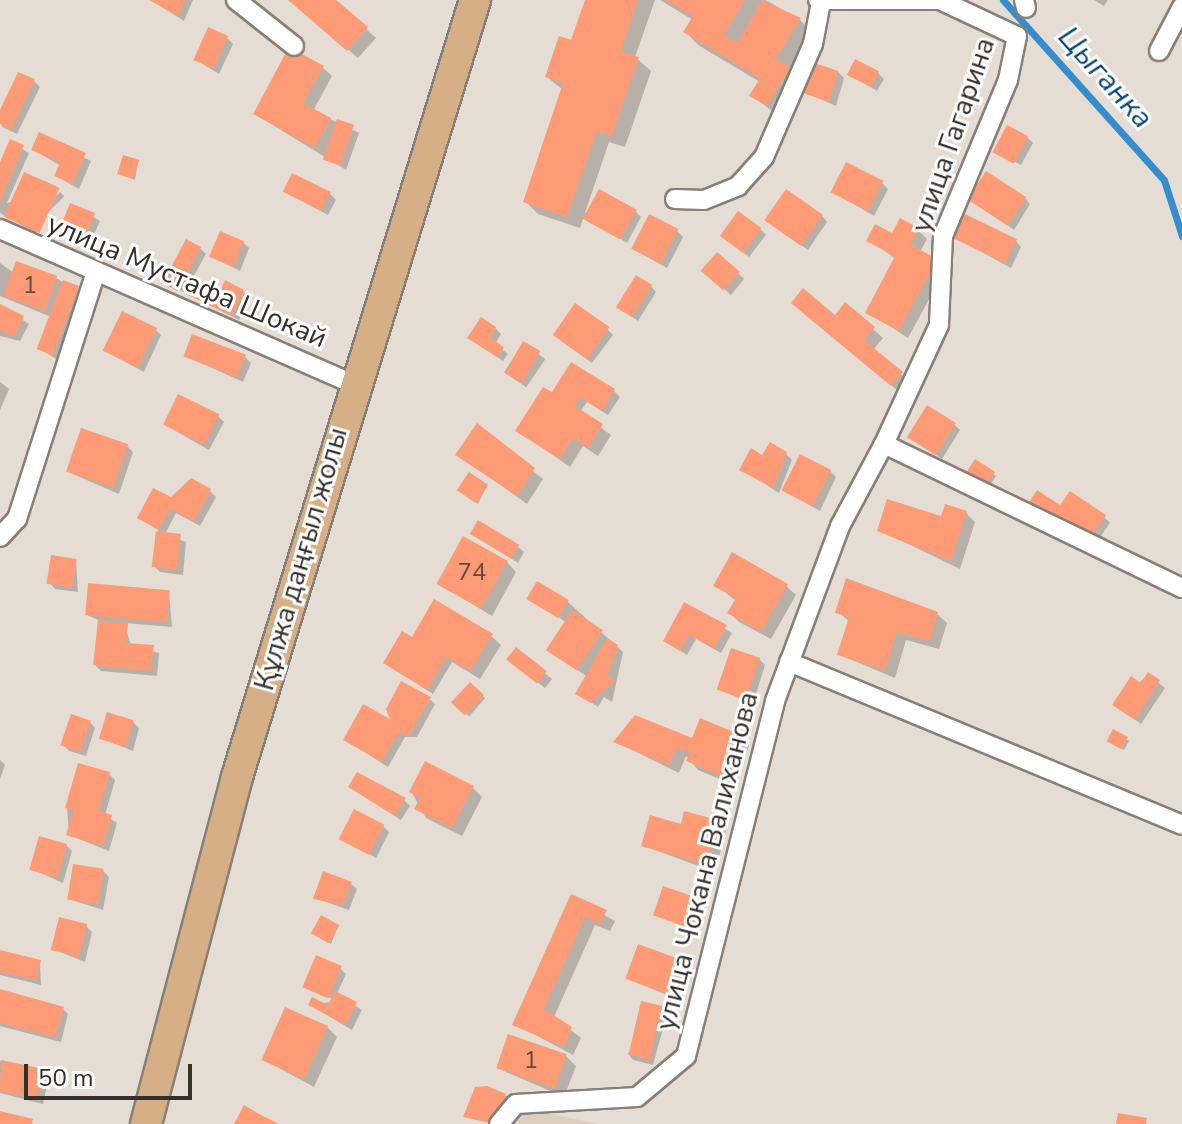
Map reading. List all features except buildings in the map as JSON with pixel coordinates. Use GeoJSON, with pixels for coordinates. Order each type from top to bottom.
{"type":"FeatureCollection","features":[{"type":"Feature","properties":{"kind":"main road","name":"Құлжа даңғыл жолы"},"geometry":{"type":"LineString","coordinates":[[146,1124],[237,777],[353,384],[475,0]]}},
{"type":"Feature","properties":{"kind":"street"},"geometry":{"type":"LineString","coordinates":[[236,0],[294,46]]}},
{"type":"Feature","properties":{"kind":"street","name":"улица Гагарина"},"geometry":{"type":"LineString","coordinates":[[675,199],[704,200],[738,186],[764,157],[813,44],[820,1],[940,0],[1017,36],[1008,80],[943,236],[939,325],[884,444]]}},
{"type":"Feature","properties":{"kind":"street"},"geometry":{"type":"LineString","coordinates":[[1159,51],[1182,7]]}},
{"type":"Feature","properties":{"kind":"street","name":"улица Мустафа Шокай"},"geometry":{"type":"LineString","coordinates":[[0,229],[95,274],[353,384]]}},
{"type":"Feature","properties":{"kind":"street"},"geometry":{"type":"LineString","coordinates":[[0,537],[17,519],[95,274]]}},
{"type":"Feature","properties":{"kind":"street"},"geometry":{"type":"LineString","coordinates":[[884,444],[1182,588]]}},
{"type":"Feature","properties":{"kind":"street","name":"улица Чокана Валиханова"},"geometry":{"type":"LineString","coordinates":[[499,1124],[516,1104],[637,1097],[686,1056],[789,662],[840,526],[884,444]]}},
{"type":"Feature","properties":{"kind":"street","name":"улица Чокана Валиханова"},"geometry":{"type":"LineString","coordinates":[[789,662],[1182,825]]}},
{"type":"Feature","properties":{"kind":"shaded area"},"geometry":{"type":"Polygon","coordinates":[[[522,1107],[597,1124],[518,1124],[522,1107]]]}},
{"type":"Feature","properties":{"kind":"waterway","name":"Цыганка"},"geometry":{"type":"LineString","coordinates":[[1003,0],[1164,180],[1182,236]]}}]}
